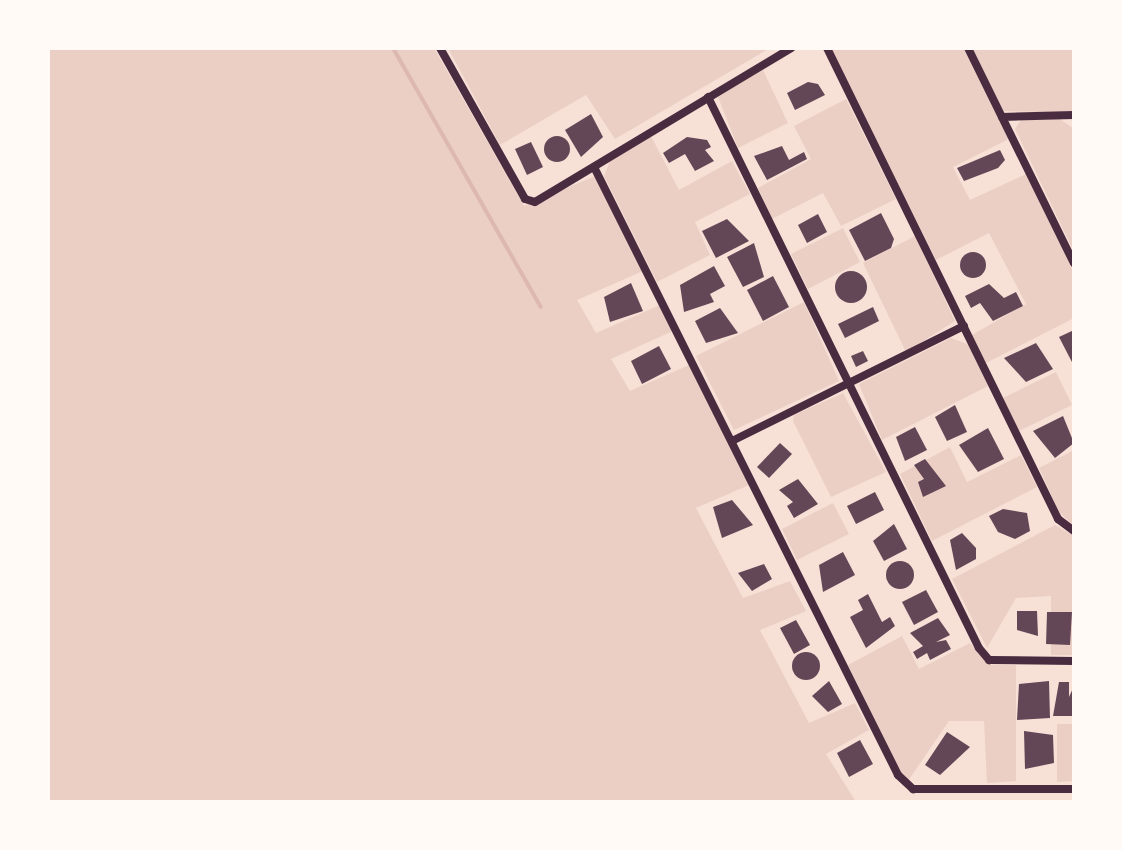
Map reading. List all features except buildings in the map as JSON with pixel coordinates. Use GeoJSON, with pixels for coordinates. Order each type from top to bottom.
{"type":"FeatureCollection","features":[{"type":"Feature","properties":{"kind":"street"},"geometry":{"type":"LineString","coordinates":[[440,48],[525,199],[535,202],[790,48]]}},
{"type":"Feature","properties":{"kind":"street"},"geometry":{"type":"LineString","coordinates":[[827,48],[1058,519],[1074,531]]}},
{"type":"Feature","properties":{"kind":"street"},"geometry":{"type":"LineString","coordinates":[[968,48],[1074,263]]}},
{"type":"Feature","properties":{"kind":"street"},"geometry":{"type":"LineString","coordinates":[[708,97],[978,648],[989,660],[1074,661]]}},
{"type":"Feature","properties":{"kind":"street"},"geometry":{"type":"LineString","coordinates":[[1002,117],[1074,115]]}},
{"type":"Feature","properties":{"kind":"street"},"geometry":{"type":"LineString","coordinates":[[594,168],[898,775],[913,789],[1074,789]]}},
{"type":"Feature","properties":{"kind":"street"},"geometry":{"type":"LineString","coordinates":[[732,441],[964,326]]}},
{"type":"Feature","properties":{"kind":"shaded area"},"geometry":{"type":"Polygon","coordinates":[[[48,48],[434,48],[524,206],[595,176],[643,271],[577,300],[596,333],[660,305],[673,331],[611,359],[630,391],[689,365],[749,485],[696,508],[743,598],[790,581],[806,611],[760,630],[809,723],[855,703],[869,730],[826,754],[856,802],[48,802],[48,48]]]}},
{"type":"Feature","properties":{"kind":"shaded area"},"geometry":{"type":"Polygon","coordinates":[[[448,48],[770,48],[615,139],[586,95],[500,145],[448,48]]]}},
{"type":"Feature","properties":{"kind":"shaded area"},"geometry":{"type":"Polygon","coordinates":[[[830,48],[963,48],[1009,139],[953,167],[970,200],[1026,174],[1074,273],[1074,318],[986,363],[972,335],[1026,304],[989,233],[936,260],[830,48]]]}},
{"type":"Feature","properties":{"kind":"shaded area"},"geometry":{"type":"Polygon","coordinates":[[[972,48],[1074,48],[1074,113],[1004,111],[972,48]]]}},
{"type":"Feature","properties":{"kind":"shaded area"},"geometry":{"type":"Polygon","coordinates":[[[762,68],[788,123],[738,148],[718,97],[762,68]]]}},
{"type":"Feature","properties":{"kind":"shaded area"},"geometry":{"type":"Polygon","coordinates":[[[846,99],[896,199],[841,226],[823,193],[772,219],[758,188],[811,159],[794,126],[846,99]]]}},
{"type":"Feature","properties":{"kind":"shaded area"},"geometry":{"type":"Polygon","coordinates":[[[1060,119],[1074,129],[1074,252],[1015,129],[1021,120],[1060,119]]]}},
{"type":"Feature","properties":{"kind":"shaded area"},"geometry":{"type":"Polygon","coordinates":[[[651,136],[679,190],[732,161],[750,194],[695,222],[710,255],[657,282],[604,176],[610,161],[651,136]]]}},
{"type":"Feature","properties":{"kind":"shaded area"},"geometry":{"type":"Polygon","coordinates":[[[843,228],[860,262],[808,289],[791,254],[843,228]]]}},
{"type":"Feature","properties":{"kind":"shaded area"},"geometry":{"type":"Polygon","coordinates":[[[915,236],[955,321],[906,352],[863,263],[915,236]]]}},
{"type":"Feature","properties":{"kind":"shaded area"},"geometry":{"type":"Polygon","coordinates":[[[804,302],[839,381],[734,430],[696,356],[804,302]]]}},
{"type":"Feature","properties":{"kind":"shaded area"},"geometry":{"type":"Polygon","coordinates":[[[951,338],[970,345],[988,386],[882,440],[859,384],[951,338]]]}},
{"type":"Feature","properties":{"kind":"shaded area"},"geometry":{"type":"Polygon","coordinates":[[[1056,372],[1072,405],[1019,431],[1003,398],[1056,372]]]}},
{"type":"Feature","properties":{"kind":"shaded area"},"geometry":{"type":"Polygon","coordinates":[[[843,393],[886,472],[831,497],[793,421],[794,415],[843,393]]]}},
{"type":"Feature","properties":{"kind":"shaded area"},"geometry":{"type":"Polygon","coordinates":[[[950,447],[967,482],[1021,455],[1037,487],[932,541],[900,474],[950,447]]]}},
{"type":"Feature","properties":{"kind":"shaded area"},"geometry":{"type":"Polygon","coordinates":[[[1074,450],[1074,526],[1059,512],[1039,468],[1074,450]]]}},
{"type":"Feature","properties":{"kind":"shaded area"},"geometry":{"type":"Polygon","coordinates":[[[833,503],[849,534],[797,560],[782,529],[833,503]]]}},
{"type":"Feature","properties":{"kind":"shaded area"},"geometry":{"type":"Polygon","coordinates":[[[1055,525],[1074,536],[1074,655],[1051,655],[1051,596],[1016,598],[987,648],[952,579],[1055,525]]]}},
{"type":"Feature","properties":{"kind":"shaded area"},"geometry":{"type":"Polygon","coordinates":[[[902,636],[919,669],[970,643],[990,665],[1016,665],[1016,781],[987,783],[984,721],[949,721],[908,781],[848,665],[902,636]]]}},
{"type":"Feature","properties":{"kind":"shaded area"},"geometry":{"type":"Polygon","coordinates":[[[1057,724],[1074,724],[1074,781],[1057,782],[1057,724]]]}},
{"type":"Feature","properties":{"kind":"waterway"},"geometry":{"type":"LineString","coordinates":[[393,48],[541,307]]}}]}
